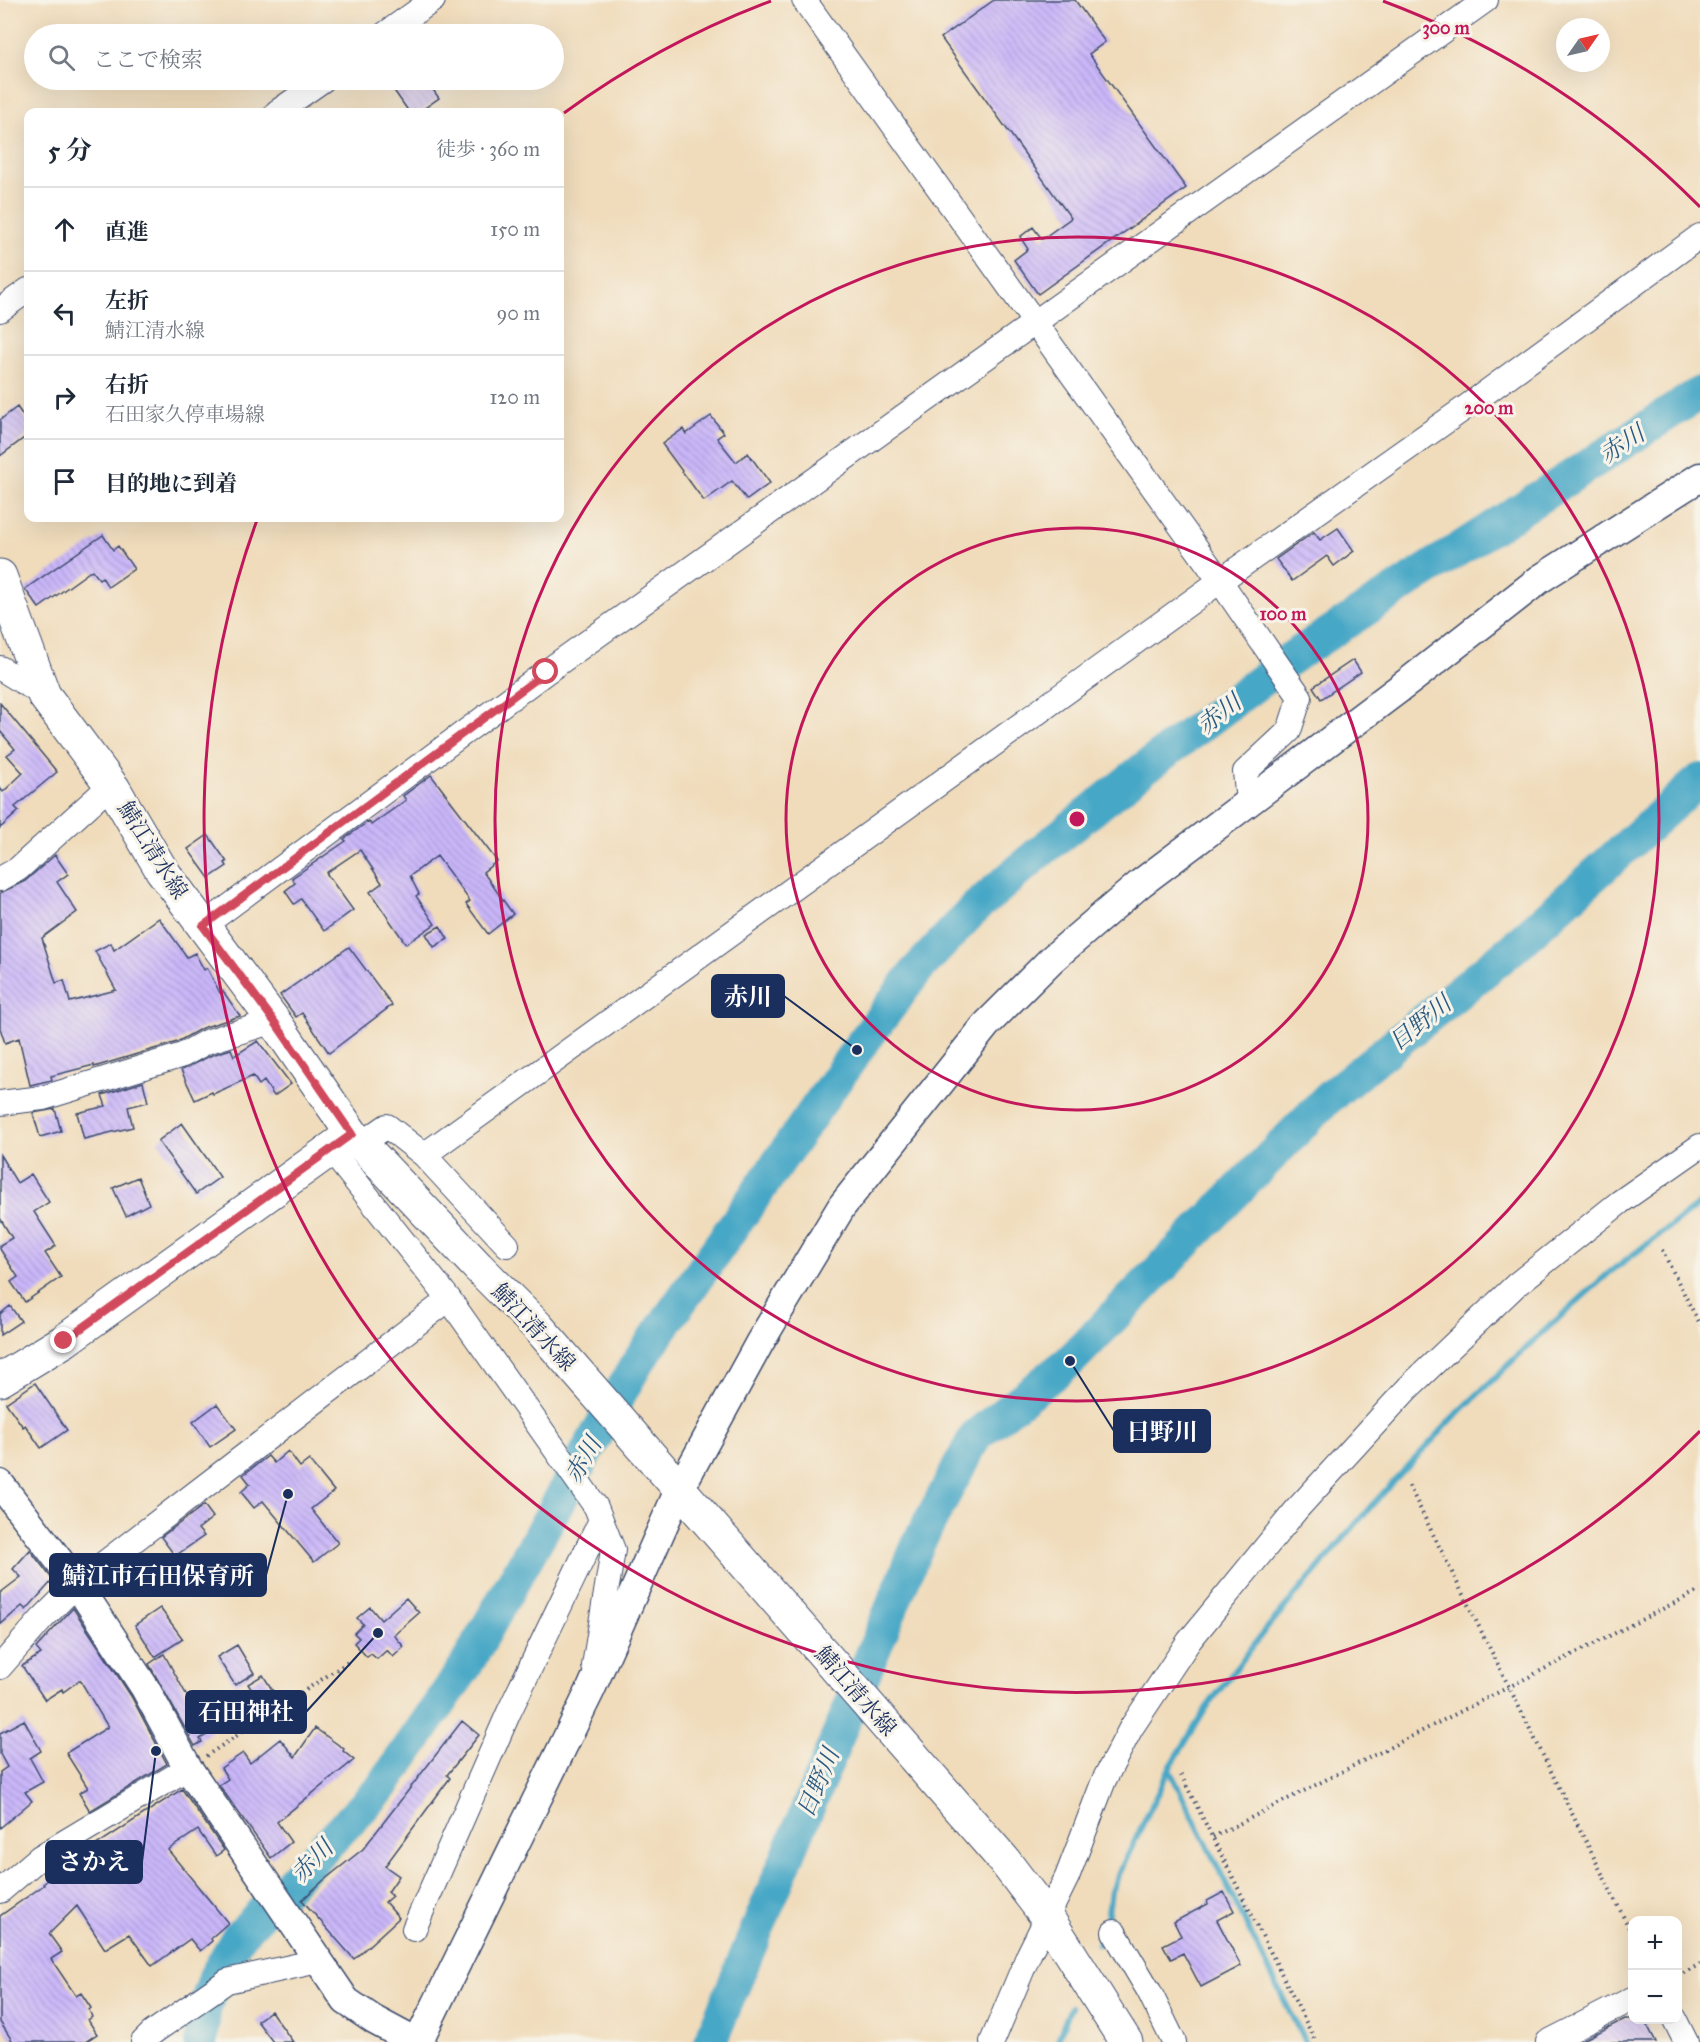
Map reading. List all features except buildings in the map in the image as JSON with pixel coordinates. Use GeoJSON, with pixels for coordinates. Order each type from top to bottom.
{"type":"FeatureCollection","features":[{"type":"Feature","properties":{"kind":"main road","name":"鯖江清水線"},"geometry":{"type":"LineString","coordinates":[[0,576],[44,695],[114,789],[161,869],[274,1021],[348,1142],[537,1326],[1003,1859],[1047,1917],[1126,2042]]}},
{"type":"Feature","properties":{"kind":"main road"},"geometry":{"type":"LineString","coordinates":[[0,1380],[64,1341],[348,1142]]}},
{"type":"Feature","properties":{"kind":"street"},"geometry":{"type":"LineString","coordinates":[[399,24],[433,0]]}},
{"type":"Feature","properties":{"kind":"street"},"geometry":{"type":"LineString","coordinates":[[804,0],[1220,581],[1300,697],[1289,731],[1245,772],[1248,801]]}},
{"type":"Feature","properties":{"kind":"street"},"geometry":{"type":"LineString","coordinates":[[203,926],[546,672],[1486,0]]}},
{"type":"Feature","properties":{"kind":"street"},"geometry":{"type":"LineString","coordinates":[[283,108],[309,90]]}},
{"type":"Feature","properties":{"kind":"street"},"geometry":{"type":"LineString","coordinates":[[424,1155],[1700,237]]}},
{"type":"Feature","properties":{"kind":"street"},"geometry":{"type":"LineString","coordinates":[[0,310],[24,293]]}},
{"type":"Feature","properties":{"kind":"street"},"geometry":{"type":"LineString","coordinates":[[0,1484],[77,1584],[145,1688],[188,1768],[346,2001],[374,2020],[417,2042],[591,1689],[690,1501],[760,1342],[842,1206],[986,1025],[1052,958],[1141,883],[1412,679],[1540,579],[1700,477]]}},
{"type":"Feature","properties":{"kind":"street"},"geometry":{"type":"LineString","coordinates":[[0,668],[44,695]]}},
{"type":"Feature","properties":{"kind":"street"},"geometry":{"type":"LineString","coordinates":[[0,879],[18,869],[100,795],[114,789]]}},
{"type":"Feature","properties":{"kind":"street"},"geometry":{"type":"LineString","coordinates":[[0,1103],[43,1098],[183,1055],[206,1042],[274,1021]]}},
{"type":"Feature","properties":{"kind":"street"},"geometry":{"type":"LineString","coordinates":[[507,1245],[424,1155],[387,1126],[348,1142],[449,1299],[597,1507],[613,1550],[591,1689]]}},
{"type":"Feature","properties":{"kind":"street"},"geometry":{"type":"LineString","coordinates":[[992,2042],[1029,1954],[1067,1877],[1104,1780],[1131,1728],[1189,1641],[1297,1509],[1408,1388],[1515,1285],[1620,1202],[1700,1146]]}},
{"type":"Feature","properties":{"kind":"street"},"geometry":{"type":"LineString","coordinates":[[0,1667],[42,1619],[77,1584],[449,1299]]}},
{"type":"Feature","properties":{"kind":"street"},"geometry":{"type":"LineString","coordinates":[[414,1929],[508,1712],[601,1520]]}},
{"type":"Feature","properties":{"kind":"street"},"geometry":{"type":"LineString","coordinates":[[0,1891],[40,1857],[188,1768]]}},
{"type":"Feature","properties":{"kind":"street"},"geometry":{"type":"LineString","coordinates":[[1114,1932],[1149,1991],[1174,2042]]}},
{"type":"Feature","properties":{"kind":"street"},"geometry":{"type":"LineString","coordinates":[[143,2042],[152,2033],[227,1981],[318,1961]]}},
{"type":"Feature","properties":{"kind":"street"},"geometry":{"type":"LineString","coordinates":[[1555,2040],[1628,2001]]}},
{"type":"Feature","properties":{"kind":"street"},"geometry":{"type":"LineString","coordinates":[[1677,2024],[1686,2042]]}},
{"type":"Feature","properties":{"kind":"path"},"geometry":{"type":"LineString","coordinates":[[1662,1250],[1700,1325]]}},
{"type":"Feature","properties":{"kind":"path"},"geometry":{"type":"LineString","coordinates":[[1409,1486],[1628,1926]]}},
{"type":"Feature","properties":{"kind":"path"},"geometry":{"type":"LineString","coordinates":[[1213,1837],[1700,1590]]}},
{"type":"Feature","properties":{"kind":"path"},"geometry":{"type":"LineString","coordinates":[[188,1768],[351,1660]]}},
{"type":"Feature","properties":{"kind":"path"},"geometry":{"type":"LineString","coordinates":[[1181,1775],[1316,2042]]}},
{"type":"Feature","properties":{"kind":"path"},"geometry":{"type":"LineString","coordinates":[[1682,1973],[1700,1964]]}},
{"type":"Feature","properties":{"kind":"waterway","name":"赤川"},"geometry":{"type":"LineString","coordinates":[[201,2042],[204,2011],[215,1977],[238,1937],[382,1787],[465,1667],[636,1365],[857,1050],[917,970],[975,908],[1041,851],[1142,770],[1291,658],[1700,393]]}},
{"type":"Feature","properties":{"kind":"waterway","name":"日野川"},"geometry":{"type":"LineString","coordinates":[[710,2042],[919,1542],[976,1435],[1070,1361],[1329,1097],[1512,949],[1700,780]]}},
{"type":"Feature","properties":{"kind":"waterway"},"geometry":{"type":"LineString","coordinates":[[1098,1944],[1107,1920],[1111,1891],[1169,1769],[1207,1707],[1262,1634],[1372,1505],[1455,1416],[1532,1342],[1610,1272],[1700,1204]]}},
{"type":"Feature","properties":{"kind":"waterway"},"geometry":{"type":"LineString","coordinates":[[1169,1769],[1305,2042]]}},
{"type":"Feature","properties":{"kind":"waterway"},"geometry":{"type":"LineString","coordinates":[[1057,2042],[1071,2007]]}},
{"type":"Feature","properties":{"kind":"place","name":"赤川"},"geometry":{"type":"Point","coordinates":[857,1050]}},
{"type":"Feature","properties":{"kind":"place","name":"日野川"},"geometry":{"type":"Point","coordinates":[1070,1361]}},
{"type":"Feature","properties":{"kind":"place","name":"鯖江市石田保育所"},"geometry":{"type":"Point","coordinates":[288,1494]}},
{"type":"Feature","properties":{"kind":"place","name":"石田神社"},"geometry":{"type":"Point","coordinates":[378,1633]}},
{"type":"Feature","properties":{"kind":"place","name":"さかえ"},"geometry":{"type":"Point","coordinates":[156,1751]}},
{"type":"Feature","properties":{"kind":"route"},"geometry":{"type":"LineString","coordinates":[[64,1341],[352,1134],[274,1021],[203,926],[546,672]]}}]}
